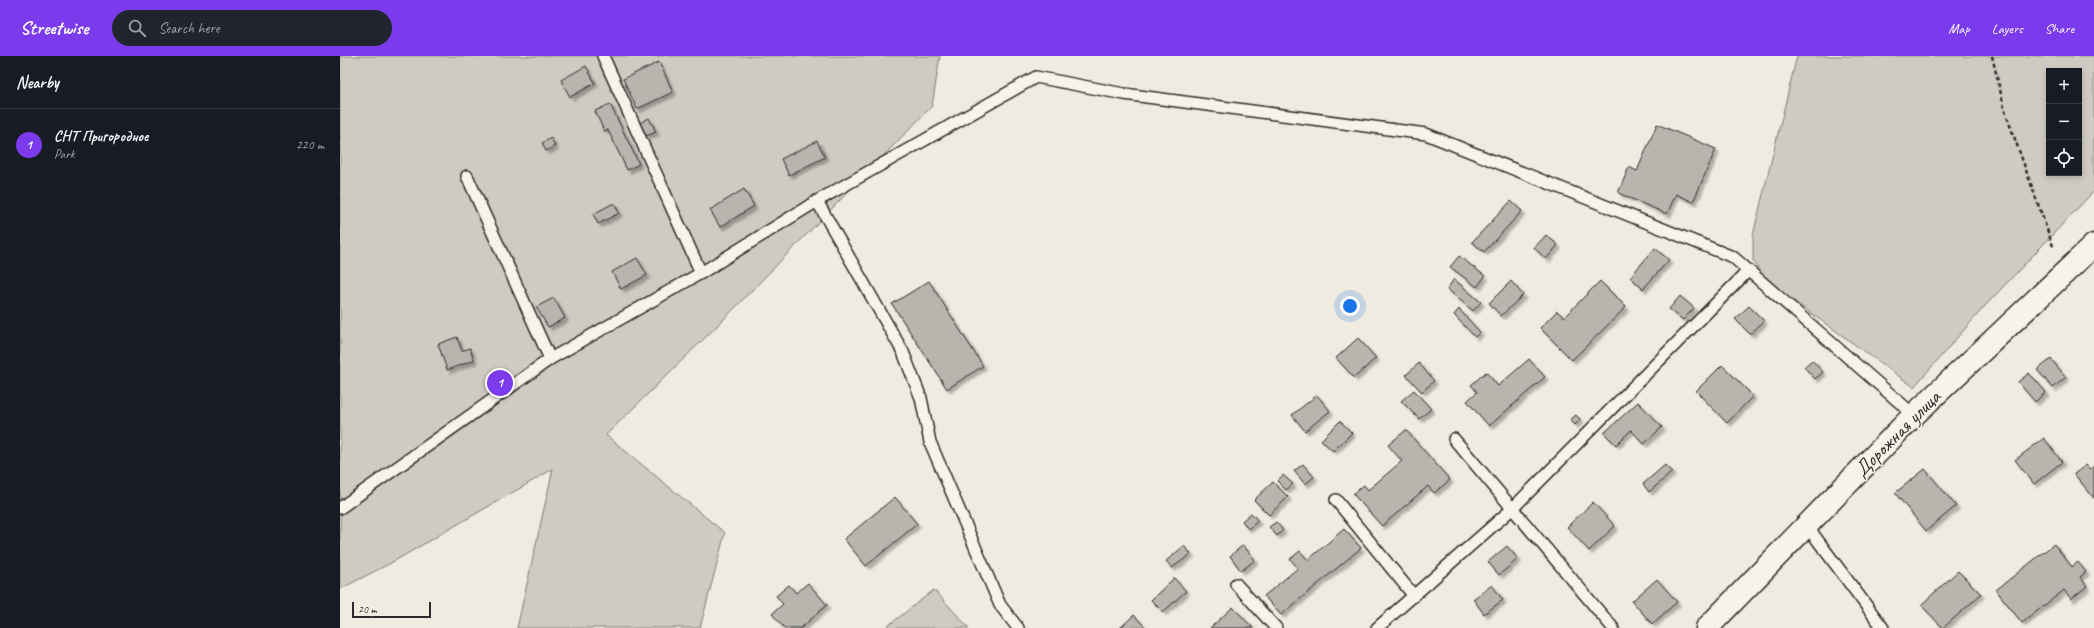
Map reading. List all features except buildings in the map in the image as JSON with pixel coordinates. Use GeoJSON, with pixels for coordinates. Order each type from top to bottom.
{"type":"FeatureCollection","features":[{"type":"Feature","properties":{"kind":"street","name":"Дорожная улица"},"geometry":{"type":"LineString","coordinates":[[1707,628],[1914,415],[2094,245]]}},
{"type":"Feature","properties":{"kind":"lane"},"geometry":{"type":"LineString","coordinates":[[602,56],[701,273]]}},
{"type":"Feature","properties":{"kind":"lane"},"geometry":{"type":"LineString","coordinates":[[340,508],[550,359],[701,273],[817,201],[1036,77],[1124,94],[1426,134],[1733,257],[1914,415]]}},
{"type":"Feature","properties":{"kind":"lane"},"geometry":{"type":"LineString","coordinates":[[467,176],[550,359]]}},
{"type":"Feature","properties":{"kind":"lane"},"geometry":{"type":"LineString","coordinates":[[817,201],[903,352],[921,398],[930,442],[1000,605],[1018,628]]}},
{"type":"Feature","properties":{"kind":"lane"},"geometry":{"type":"LineString","coordinates":[[1377,628],[1513,508],[1748,271]]}},
{"type":"Feature","properties":{"kind":"lane"},"geometry":{"type":"LineString","coordinates":[[1454,439],[1613,628]]}},
{"type":"Feature","properties":{"kind":"lane"},"geometry":{"type":"LineString","coordinates":[[1336,500],[1414,596]]}},
{"type":"Feature","properties":{"kind":"lane"},"geometry":{"type":"LineString","coordinates":[[1807,526],[1883,628]]}},
{"type":"Feature","properties":{"kind":"lane"},"geometry":{"type":"LineString","coordinates":[[1236,584],[1276,628]]}},
{"type":"Feature","properties":{"kind":"path"},"geometry":{"type":"LineString","coordinates":[[1992,56],[2005,111],[2063,274]]}},
{"type":"Feature","properties":{"kind":"shaded area"},"geometry":{"type":"Polygon","coordinates":[[[340,56],[940,56],[932,106],[722,321],[606,435],[725,533],[700,628],[517,628],[553,469],[391,563],[340,589],[340,56]]]}},
{"type":"Feature","properties":{"kind":"shaded area"},"geometry":{"type":"Polygon","coordinates":[[[1797,56],[2094,56],[2094,191],[1985,306],[1914,387],[1766,281],[1753,260],[1753,235],[1797,56]]]}},
{"type":"Feature","properties":{"kind":"shaded area"},"geometry":{"type":"Polygon","coordinates":[[[934,590],[969,628],[885,628],[934,590]]]}},
{"type":"Feature","properties":{"kind":"place","name":"СНТ Пригородное"},"geometry":{"type":"Point","coordinates":[500,383]}}]}
